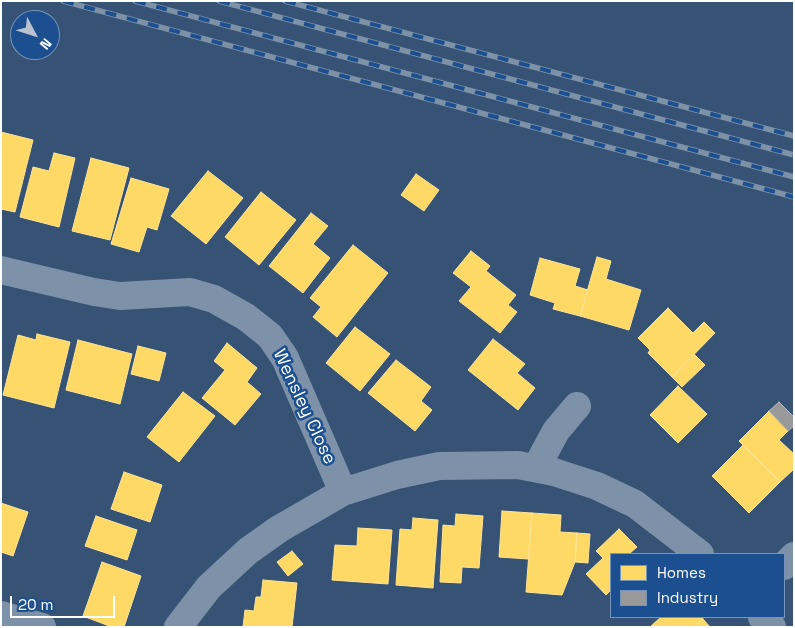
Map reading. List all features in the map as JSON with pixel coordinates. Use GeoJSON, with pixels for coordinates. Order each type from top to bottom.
{"type":"FeatureCollection","features":[{"type":"Feature","properties":{"kind":"street","name":"Wensley Close"},"geometry":{"type":"LineString","coordinates":[[1,270],[94,292],[120,296],[190,292],[214,300],[246,317],[270,336],[285,358],[343,492]]}},
{"type":"Feature","properties":{"kind":"street"},"geometry":{"type":"LineString","coordinates":[[536,468],[556,431],[577,406]]}},
{"type":"Feature","properties":{"kind":"street"},"geometry":{"type":"LineString","coordinates":[[178,627],[209,587],[248,551],[279,529],[343,492],[396,475],[439,466],[508,465],[536,468],[597,486],[635,504],[699,553]]}},
{"type":"Feature","properties":{"kind":"street"},"geometry":{"type":"LineString","coordinates":[[785,565],[794,556]]}},
{"type":"Feature","properties":{"kind":"street"},"geometry":{"type":"LineString","coordinates":[[1,615],[42,627]]}},
{"type":"Feature","properties":{"kind":"street"},"geometry":{"type":"LineString","coordinates":[[763,618],[772,627]]}},
{"type":"Feature","properties":{"kind":"building: Homes"},"geometry":{"type":"Polygon","coordinates":[[[1,132],[33,140],[15,212],[1,209],[1,132]]]}},
{"type":"Feature","properties":{"kind":"building: Homes"},"geometry":{"type":"Polygon","coordinates":[[[54,153],[75,158],[59,227],[20,217],[33,167],[49,171],[54,153]]]}},
{"type":"Feature","properties":{"kind":"building: Homes"},"geometry":{"type":"Polygon","coordinates":[[[91,158],[129,168],[110,240],[72,231],[91,158]]]}},
{"type":"Feature","properties":{"kind":"building: Homes"},"geometry":{"type":"Polygon","coordinates":[[[208,171],[243,198],[206,244],[171,216],[208,171]]]}},
{"type":"Feature","properties":{"kind":"building: Homes"},"geometry":{"type":"Polygon","coordinates":[[[416,174],[439,190],[424,211],[401,195],[416,174]]]}},
{"type":"Feature","properties":{"kind":"building: Homes"},"geometry":{"type":"Polygon","coordinates":[[[131,178],[169,189],[157,230],[147,227],[139,252],[111,244],[131,178]]]}},
{"type":"Feature","properties":{"kind":"building: Homes"},"geometry":{"type":"Polygon","coordinates":[[[261,192],[296,220],[259,265],[225,237],[261,192]]]}},
{"type":"Feature","properties":{"kind":"building: Homes"},"geometry":{"type":"Polygon","coordinates":[[[311,213],[328,226],[313,244],[330,258],[303,293],[269,266],[311,213]]]}},
{"type":"Feature","properties":{"kind":"building: Homes"},"geometry":{"type":"Polygon","coordinates":[[[353,245],[388,273],[337,337],[313,317],[321,307],[310,298],[353,245]]]}},
{"type":"Feature","properties":{"kind":"building: Homes"},"geometry":{"type":"Polygon","coordinates":[[[471,251],[490,266],[486,271],[516,295],[508,305],[517,312],[500,333],[459,301],[471,287],[453,273],[471,251]]]}},
{"type":"Feature","properties":{"kind":"building: Homes"},"geometry":{"type":"Polygon","coordinates":[[[597,257],[611,261],[606,279],[641,290],[629,330],[580,316],[597,257]]]}},
{"type":"Feature","properties":{"kind":"building: Homes"},"geometry":{"type":"Polygon","coordinates":[[[540,258],[580,269],[575,286],[588,290],[580,316],[553,309],[555,303],[530,295],[540,258]]]}},
{"type":"Feature","properties":{"kind":"building: Homes"},"geometry":{"type":"Polygon","coordinates":[[[668,308],[693,333],[704,322],[715,333],[672,377],[648,353],[650,350],[638,338],[668,308]]]}},
{"type":"Feature","properties":{"kind":"building: Homes"},"geometry":{"type":"Polygon","coordinates":[[[355,327],[390,354],[360,391],[326,363],[355,327]]]}},
{"type":"Feature","properties":{"kind":"building: Homes"},"geometry":{"type":"Polygon","coordinates":[[[37,334],[70,342],[54,408],[3,395],[18,335],[36,340],[37,334]]]}},
{"type":"Feature","properties":{"kind":"building: Homes"},"geometry":{"type":"Polygon","coordinates":[[[493,339],[525,364],[517,373],[535,388],[518,410],[468,370],[493,339]]]}},
{"type":"Feature","properties":{"kind":"building: Homes"},"geometry":{"type":"Polygon","coordinates":[[[78,340],[132,354],[120,404],[66,390],[78,340]]]}},
{"type":"Feature","properties":{"kind":"building: Homes"},"geometry":{"type":"Polygon","coordinates":[[[227,343],[257,368],[247,382],[261,394],[235,425],[202,398],[225,370],[214,361],[227,343]]]}},
{"type":"Feature","properties":{"kind":"building: Homes"},"geometry":{"type":"Polygon","coordinates":[[[138,346],[166,353],[159,381],[131,374],[138,346]]]}},
{"type":"Feature","properties":{"kind":"building: Homes"},"geometry":{"type":"Polygon","coordinates":[[[694,354],[705,365],[682,387],[672,377],[694,354]]]}},
{"type":"Feature","properties":{"kind":"building: Homes"},"geometry":{"type":"Polygon","coordinates":[[[396,360],[431,387],[421,401],[432,410],[415,431],[368,393],[396,360]]]}},
{"type":"Feature","properties":{"kind":"building: Homes"},"geometry":{"type":"Polygon","coordinates":[[[678,386],[707,414],[678,443],[650,415],[678,386]]]}},
{"type":"Feature","properties":{"kind":"building: Homes"},"geometry":{"type":"Polygon","coordinates":[[[183,392],[215,416],[179,462],[147,437],[183,392]]]}},
{"type":"Feature","properties":{"kind":"building: Homes"},"geometry":{"type":"Polygon","coordinates":[[[769,411],[788,431],[779,440],[794,454],[794,469],[780,482],[739,441],[769,411]]]}},
{"type":"Feature","properties":{"kind":"building: Homes"},"geometry":{"type":"Polygon","coordinates":[[[743,445],[780,482],[749,513],[712,476],[743,445]]]}},
{"type":"Feature","properties":{"kind":"building: Homes"},"geometry":{"type":"Polygon","coordinates":[[[124,472],[162,485],[150,522],[111,509],[124,472]]]}},
{"type":"Feature","properties":{"kind":"building: Homes"},"geometry":{"type":"Polygon","coordinates":[[[1,503],[28,512],[13,556],[1,552],[1,503]]]}},
{"type":"Feature","properties":{"kind":"building: Homes"},"geometry":{"type":"Polygon","coordinates":[[[502,511],[532,513],[528,559],[499,557],[502,511]]]}},
{"type":"Feature","properties":{"kind":"building: Homes"},"geometry":{"type":"Polygon","coordinates":[[[532,513],[561,515],[560,532],[577,533],[575,562],[562,595],[526,592],[532,513]]]}},
{"type":"Feature","properties":{"kind":"building: Homes"},"geometry":{"type":"Polygon","coordinates":[[[456,514],[483,516],[479,568],[462,567],[461,583],[440,582],[443,525],[455,526],[456,514]]]}},
{"type":"Feature","properties":{"kind":"building: Homes"},"geometry":{"type":"Polygon","coordinates":[[[96,516],[137,530],[127,560],[85,546],[96,516]]]}},
{"type":"Feature","properties":{"kind":"building: Homes"},"geometry":{"type":"Polygon","coordinates":[[[413,518],[438,520],[433,588],[396,585],[400,529],[412,530],[413,518]]]}},
{"type":"Feature","properties":{"kind":"building: Homes"},"geometry":{"type":"Polygon","coordinates":[[[358,528],[392,530],[388,584],[332,580],[335,545],[357,546],[358,528]]]}},
{"type":"Feature","properties":{"kind":"building: Homes"},"geometry":{"type":"Polygon","coordinates":[[[619,529],[637,547],[630,553],[610,553],[610,591],[606,595],[586,574],[603,558],[596,551],[619,529]]]}},
{"type":"Feature","properties":{"kind":"building: Homes"},"geometry":{"type":"Polygon","coordinates":[[[577,533],[590,534],[588,563],[575,562],[577,533]]]}},
{"type":"Feature","properties":{"kind":"building: Homes"},"geometry":{"type":"Polygon","coordinates":[[[292,551],[303,564],[288,576],[277,562],[292,551]]]}},
{"type":"Feature","properties":{"kind":"building: Homes"},"geometry":{"type":"Polygon","coordinates":[[[102,562],[141,576],[124,627],[112,627],[83,616],[102,562]]]}},
{"type":"Feature","properties":{"kind":"building: Homes"},"geometry":{"type":"Polygon","coordinates":[[[263,580],[297,583],[292,627],[243,627],[245,610],[254,611],[256,597],[261,597],[263,580]]]}},
{"type":"Feature","properties":{"kind":"building: Homes"},"geometry":{"type":"Polygon","coordinates":[[[660,618],[703,619],[694,627],[650,627],[660,618]]]}},
{"type":"Feature","properties":{"kind":"building: Homes"},"geometry":{"type":"Polygon","coordinates":[[[703,619],[710,627],[694,627],[703,619]]]}},
{"type":"Feature","properties":{"kind":"building: Industry"},"geometry":{"type":"Polygon","coordinates":[[[779,402],[794,417],[794,426],[788,431],[769,411],[779,402]]]}},
{"type":"Feature","properties":{"kind":"railway"},"geometry":{"type":"LineString","coordinates":[[63,1],[794,197]]}},
{"type":"Feature","properties":{"kind":"railway"},"geometry":{"type":"LineString","coordinates":[[135,1],[794,177]]}},
{"type":"Feature","properties":{"kind":"railway"},"geometry":{"type":"LineString","coordinates":[[219,1],[794,155]]}},
{"type":"Feature","properties":{"kind":"railway"},"geometry":{"type":"LineString","coordinates":[[285,1],[794,136]]}}]}
